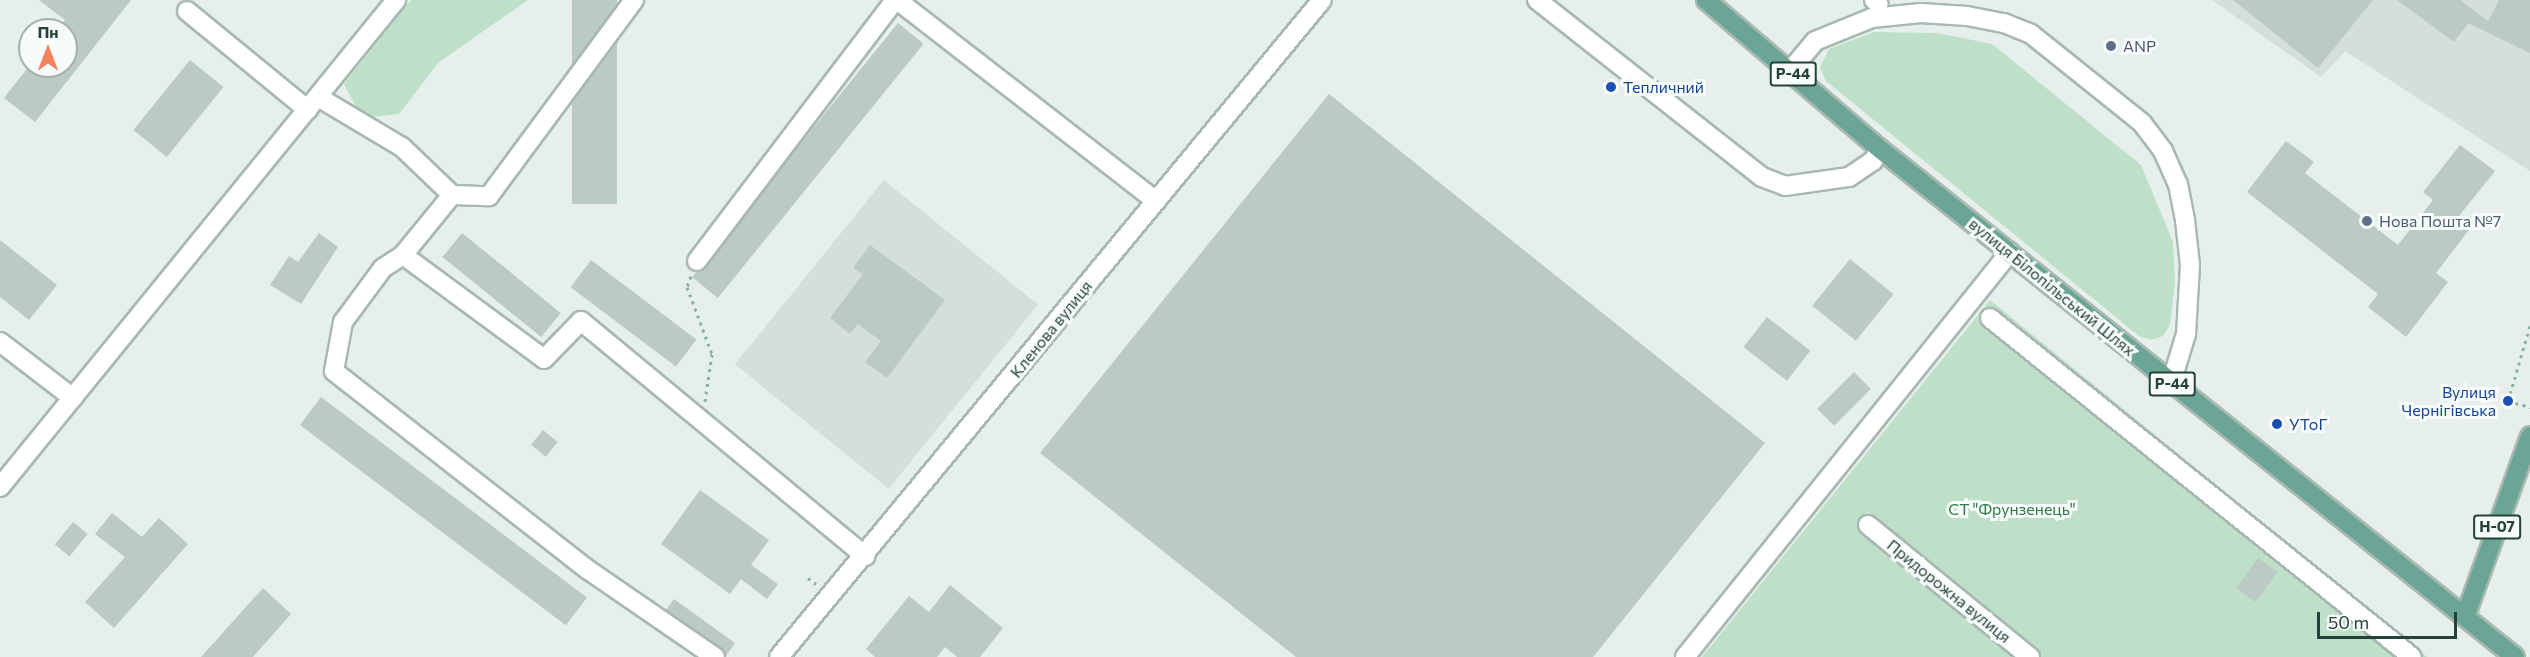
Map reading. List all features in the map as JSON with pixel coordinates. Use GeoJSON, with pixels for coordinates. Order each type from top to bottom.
{"type":"FeatureCollection","features":[{"type":"Feature","properties":{"kind":"main road","name":"вулиця Білопільський Шлях"},"geometry":{"type":"LineString","coordinates":[[1706,0],[1881,149],[2515,657]]}},
{"type":"Feature","properties":{"kind":"main road","name":"Н-07"},"geometry":{"type":"LineString","coordinates":[[2465,617],[2530,436]]}},
{"type":"Feature","properties":{"kind":"street"},"geometry":{"type":"LineString","coordinates":[[0,487],[396,0]]}},
{"type":"Feature","properties":{"kind":"street"},"geometry":{"type":"LineString","coordinates":[[188,11],[313,103],[402,147],[452,195],[489,196],[634,0]]}},
{"type":"Feature","properties":{"kind":"street"},"geometry":{"type":"LineString","coordinates":[[697,261],[896,0],[1156,201]]}},
{"type":"Feature","properties":{"kind":"street","name":"Кленова вулиця"},"geometry":{"type":"LineString","coordinates":[[779,657],[865,556],[1322,0]]}},
{"type":"Feature","properties":{"kind":"street"},"geometry":{"type":"LineString","coordinates":[[1537,0],[1762,177],[1785,186],[1849,177],[1873,161],[1881,149]]}},
{"type":"Feature","properties":{"kind":"street"},"geometry":{"type":"LineString","coordinates":[[1790,71],[1815,41],[1879,5],[1921,13],[1967,16],[2004,23],[2031,34],[2142,123],[2167,159],[2178,184],[2186,220],[2190,265],[2186,334],[2171,383]]}},
{"type":"Feature","properties":{"kind":"street"},"geometry":{"type":"LineString","coordinates":[[452,195],[403,255],[382,268],[343,322],[334,371],[587,569],[715,657]]}},
{"type":"Feature","properties":{"kind":"street"},"geometry":{"type":"LineString","coordinates":[[1685,657],[2010,252]]}},
{"type":"Feature","properties":{"kind":"street"},"geometry":{"type":"LineString","coordinates":[[403,255],[544,359],[581,321],[865,556]]}},
{"type":"Feature","properties":{"kind":"street"},"geometry":{"type":"LineString","coordinates":[[1990,318],[2412,657]]}},
{"type":"Feature","properties":{"kind":"street"},"geometry":{"type":"LineString","coordinates":[[0,342],[73,398]]}},
{"type":"Feature","properties":{"kind":"street","name":"Придорожна вулиця"},"geometry":{"type":"LineString","coordinates":[[1868,525],[2030,657]]}},
{"type":"Feature","properties":{"kind":"path"},"geometry":{"type":"LineString","coordinates":[[697,261],[687,286],[712,354],[702,421]]}},
{"type":"Feature","properties":{"kind":"path"},"geometry":{"type":"LineString","coordinates":[[2530,326],[2508,401],[2530,407]]}},
{"type":"Feature","properties":{"kind":"shaded area"},"geometry":{"type":"Polygon","coordinates":[[[2212,0],[2530,0],[2530,171],[2345,51],[2321,77],[2212,0]]]}},
{"type":"Feature","properties":{"kind":"shaded area"},"geometry":{"type":"Polygon","coordinates":[[[884,180],[1038,305],[889,489],[735,364],[884,180]]]}},
{"type":"Feature","properties":{"kind":"green space"},"geometry":{"type":"Polygon","coordinates":[[[411,0],[528,0],[438,63],[399,114],[362,118],[344,84],[411,0]]]}},
{"type":"Feature","properties":{"kind":"green space"},"geometry":{"type":"Polygon","coordinates":[[[1874,32],[1937,33],[1992,44],[2141,165],[2173,242],[2175,282],[2170,325],[2163,336],[2151,340],[2139,336],[1826,81],[1820,68],[1829,49],[1874,32]]]}},
{"type":"Feature","properties":{"kind":"green space","name":"СТ \"Фрунзенець\""},"geometry":{"type":"Polygon","coordinates":[[[1990,300],[2427,657],[1702,657],[1990,300]]]}},
{"type":"Feature","properties":{"kind":"building"},"geometry":{"type":"Polygon","coordinates":[[[39,0],[131,0],[78,67],[78,18],[62,18],[39,0]]]}},
{"type":"Feature","properties":{"kind":"building"},"geometry":{"type":"Polygon","coordinates":[[[572,0],[617,0],[617,204],[572,204],[572,0]]]}},
{"type":"Feature","properties":{"kind":"building"},"geometry":{"type":"Polygon","coordinates":[[[2233,0],[2373,0],[2318,68],[2233,0]]]}},
{"type":"Feature","properties":{"kind":"building"},"geometry":{"type":"Polygon","coordinates":[[[2397,0],[2460,0],[2488,21],[2499,0],[2530,0],[2530,53],[2468,23],[2454,42],[2397,0]]]}},
{"type":"Feature","properties":{"kind":"building"},"geometry":{"type":"Polygon","coordinates":[[[898,23],[924,44],[718,298],[692,277],[898,23]]]}},
{"type":"Feature","properties":{"kind":"building"},"geometry":{"type":"Polygon","coordinates":[[[190,60],[223,87],[167,157],[133,130],[190,60]]]}},
{"type":"Feature","properties":{"kind":"building"},"geometry":{"type":"Polygon","coordinates":[[[20,78],[70,78],[35,122],[4,98],[20,78]]]}},
{"type":"Feature","properties":{"kind":"building"},"geometry":{"type":"Polygon","coordinates":[[[1329,94],[1765,443],[1593,657],[1296,657],[1040,453],[1329,94]]]}},
{"type":"Feature","properties":{"kind":"building"},"geometry":{"type":"Polygon","coordinates":[[[2286,141],[2314,162],[2305,173],[2398,245],[2433,200],[2423,192],[2460,145],[2495,171],[2459,216],[2472,226],[2436,273],[2448,282],[2406,337],[2368,307],[2378,294],[2247,192],[2286,141]]]}},
{"type":"Feature","properties":{"kind":"building"},"geometry":{"type":"Polygon","coordinates":[[[319,233],[338,247],[301,304],[270,285],[289,256],[298,262],[319,233]]]}},
{"type":"Feature","properties":{"kind":"building"},"geometry":{"type":"Polygon","coordinates":[[[462,233],[561,313],[541,337],[442,257],[462,233]]]}},
{"type":"Feature","properties":{"kind":"building"},"geometry":{"type":"Polygon","coordinates":[[[0,240],[57,285],[29,320],[0,297],[0,240]]]}},
{"type":"Feature","properties":{"kind":"building"},"geometry":{"type":"Polygon","coordinates":[[[870,245],[945,300],[887,378],[865,362],[881,341],[858,324],[850,334],[830,318],[863,274],[853,268],[870,245]]]}},
{"type":"Feature","properties":{"kind":"building"},"geometry":{"type":"Polygon","coordinates":[[[1850,259],[1894,294],[1856,341],[1812,306],[1850,259]]]}},
{"type":"Feature","properties":{"kind":"building"},"geometry":{"type":"Polygon","coordinates":[[[591,260],[696,339],[676,367],[571,287],[591,260]]]}},
{"type":"Feature","properties":{"kind":"building"},"geometry":{"type":"Polygon","coordinates":[[[1767,317],[1810,351],[1787,381],[1744,347],[1767,317]]]}},
{"type":"Feature","properties":{"kind":"building"},"geometry":{"type":"Polygon","coordinates":[[[1854,372],[1871,389],[1834,426],[1817,409],[1854,372]]]}},
{"type":"Feature","properties":{"kind":"building"},"geometry":{"type":"Polygon","coordinates":[[[321,397],[587,597],[566,625],[300,425],[321,397]]]}},
{"type":"Feature","properties":{"kind":"building"},"geometry":{"type":"Polygon","coordinates":[[[543,430],[558,442],[546,457],[531,445],[543,430]]]}},
{"type":"Feature","properties":{"kind":"building"},"geometry":{"type":"Polygon","coordinates":[[[700,490],[769,540],[751,565],[778,584],[767,599],[741,579],[730,594],[661,544],[700,490]]]}},
{"type":"Feature","properties":{"kind":"building"},"geometry":{"type":"Polygon","coordinates":[[[112,513],[142,537],[159,518],[188,544],[114,628],[85,602],[125,557],[95,534],[112,513]]]}},
{"type":"Feature","properties":{"kind":"building"},"geometry":{"type":"Polygon","coordinates":[[[73,522],[88,534],[70,556],[55,545],[73,522]]]}},
{"type":"Feature","properties":{"kind":"building"},"geometry":{"type":"Polygon","coordinates":[[[2258,558],[2277,572],[2256,602],[2236,588],[2258,558]]]}},
{"type":"Feature","properties":{"kind":"building"},"geometry":{"type":"Polygon","coordinates":[[[950,585],[1003,628],[980,657],[957,657],[945,647],[937,657],[875,657],[866,649],[909,596],[929,612],[950,585]]]}},
{"type":"Feature","properties":{"kind":"building"},"geometry":{"type":"Polygon","coordinates":[[[263,588],[291,614],[253,657],[201,657],[263,588]]]}},
{"type":"Feature","properties":{"kind":"building"},"geometry":{"type":"Polygon","coordinates":[[[674,599],[735,643],[726,656],[721,648],[666,610],[674,599]]]}},
{"type":"Feature","properties":{"kind":"place","name":"ANP"},"geometry":{"type":"Point","coordinates":[2111,46]}},
{"type":"Feature","properties":{"kind":"place","name":"Тепличний"},"geometry":{"type":"Point","coordinates":[1611,87]}},
{"type":"Feature","properties":{"kind":"place","name":"Нова Пошта №7"},"geometry":{"type":"Point","coordinates":[2367,221]}},
{"type":"Feature","properties":{"kind":"place","name":"Вулиця Чернігівська"},"geometry":{"type":"Point","coordinates":[2508,401]}},
{"type":"Feature","properties":{"kind":"place","name":"УТоГ"},"geometry":{"type":"Point","coordinates":[2277,424]}}]}
